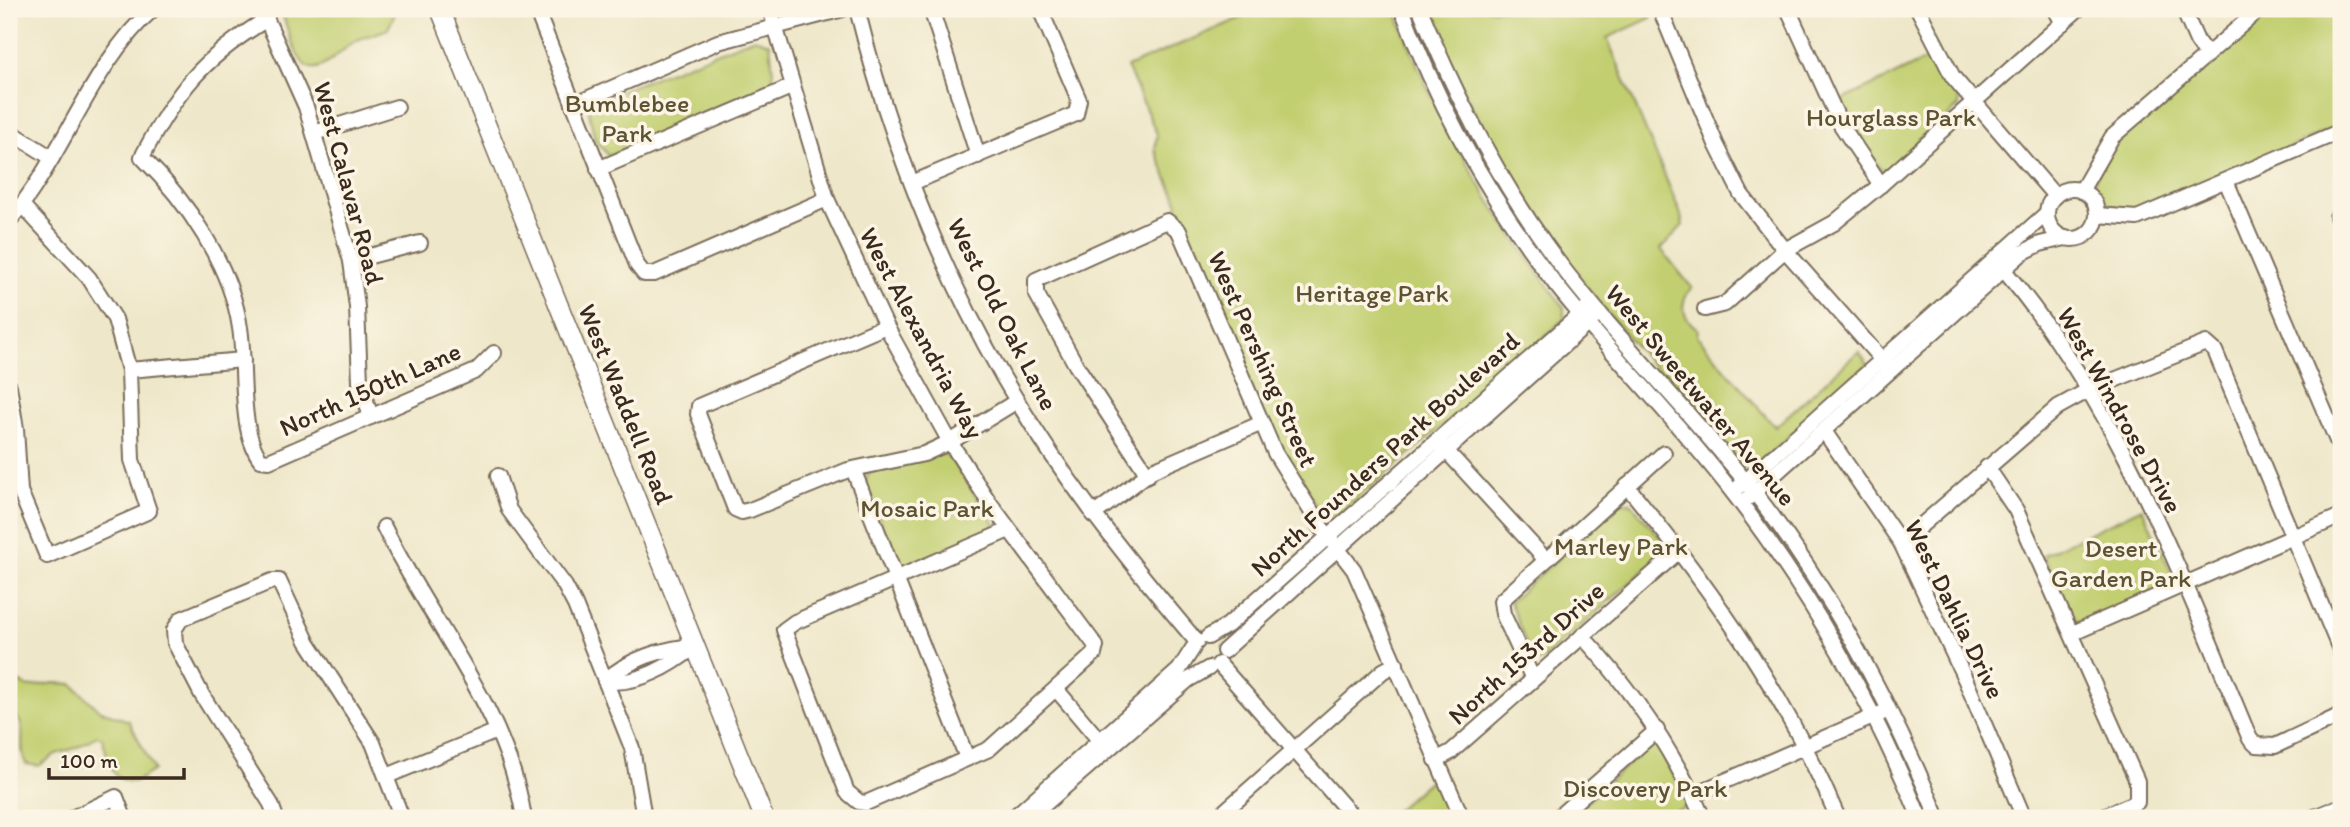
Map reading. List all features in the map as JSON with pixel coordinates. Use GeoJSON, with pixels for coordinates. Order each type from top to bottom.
{"type":"FeatureCollection","features":[{"type":"Feature","properties":{"kind":"main road","name":"West Waddell Road"},"geometry":{"type":"LineString","coordinates":[[440,9],[764,818]]}},
{"type":"Feature","properties":{"kind":"main road"},"geometry":{"type":"LineString","coordinates":[[2316,818],[2341,808]]}},
{"type":"Feature","properties":{"kind":"street"},"geometry":{"type":"LineString","coordinates":[[9,220],[22,205],[52,158],[115,52],[153,9]]}},
{"type":"Feature","properties":{"kind":"street"},"geometry":{"type":"LineString","coordinates":[[536,9],[637,265],[644,274],[654,274],[827,199]]}},
{"type":"Feature","properties":{"kind":"street","name":"West Alexandria Way"},"geometry":{"type":"LineString","coordinates":[[770,9],[791,87],[827,199],[886,326],[950,442],[1009,530],[1097,646],[1094,654],[1056,689]]}},
{"type":"Feature","properties":{"kind":"street"},"geometry":{"type":"LineString","coordinates":[[573,105],[718,42],[843,9]]}},
{"type":"Feature","properties":{"kind":"street","name":"West Old Oak Lane"},"geometry":{"type":"LineString","coordinates":[[857,9],[885,108],[944,262],[1017,401],[1093,515],[1199,642]]}},
{"type":"Feature","properties":{"kind":"street"},"geometry":{"type":"LineString","coordinates":[[930,9],[978,156]]}},
{"type":"Feature","properties":{"kind":"street"},"geometry":{"type":"LineString","coordinates":[[912,183],[1070,117],[1079,108],[1079,100],[1040,9]]}},
{"type":"Feature","properties":{"kind":"street","name":"West Sweetwater Avenue"},"geometry":{"type":"LineString","coordinates":[[1402,9],[1436,90],[1475,165],[1522,240],[1584,319],[1737,497],[1819,617],[1875,716],[1920,818]]}},
{"type":"Feature","properties":{"kind":"street","name":"West Sweetwater Avenue"},"geometry":{"type":"LineString","coordinates":[[1420,9],[1450,81],[1492,159],[1539,235],[1596,308],[1750,488],[1825,593],[1889,709],[1938,818]]}},
{"type":"Feature","properties":{"kind":"street"},"geometry":{"type":"LineString","coordinates":[[1660,9],[1716,144],[1741,194],[1785,250],[1887,365]]}},
{"type":"Feature","properties":{"kind":"street"},"geometry":{"type":"LineString","coordinates":[[1788,9],[1841,125],[1881,184]]}},
{"type":"Feature","properties":{"kind":"street"},"geometry":{"type":"LineString","coordinates":[[1918,9],[1953,77],[2055,196]]}},
{"type":"Feature","properties":{"kind":"street"},"geometry":{"type":"LineString","coordinates":[[2055,9],[2063,23]]}},
{"type":"Feature","properties":{"kind":"street"},"geometry":{"type":"LineString","coordinates":[[1705,309],[1725,304],[1785,250],[1834,223],[2078,9]]}},
{"type":"Feature","properties":{"kind":"street"},"geometry":{"type":"LineString","coordinates":[[2183,9],[2207,55]]}},
{"type":"Feature","properties":{"kind":"street"},"geometry":{"type":"LineString","coordinates":[[2081,191],[2112,137],[2260,9]]}},
{"type":"Feature","properties":{"kind":"street"},"geometry":{"type":"LineString","coordinates":[[130,370],[243,360],[240,326],[209,243],[181,200],[142,157],[160,121],[187,81],[265,14]]}},
{"type":"Feature","properties":{"kind":"street","name":"West Calavar Road"},"geometry":{"type":"LineString","coordinates":[[265,14],[293,74],[314,133],[351,261],[357,307],[360,382],[371,417]]}},
{"type":"Feature","properties":{"kind":"street"},"geometry":{"type":"LineString","coordinates":[[598,169],[791,87]]}},
{"type":"Feature","properties":{"kind":"street"},"geometry":{"type":"LineString","coordinates":[[314,133],[397,107]]}},
{"type":"Feature","properties":{"kind":"street"},"geometry":{"type":"LineString","coordinates":[[9,131],[52,158]]}},
{"type":"Feature","properties":{"kind":"street"},"geometry":{"type":"LineString","coordinates":[[2097,215],[2137,218],[2341,131]]}},
{"type":"Feature","properties":{"kind":"street"},"geometry":{"type":"LineString","coordinates":[[2226,181],[2341,450]]}},
{"type":"Feature","properties":{"kind":"street"},"geometry":{"type":"LineString","coordinates":[[1750,488],[2000,266],[2047,213],[2055,196],[2068,190],[2081,191],[2094,202],[2097,215],[2089,232],[2078,238],[2065,238],[2029,248],[2000,266]]}},
{"type":"Feature","properties":{"kind":"street"},"geometry":{"type":"LineString","coordinates":[[9,386],[16,429],[20,491],[47,556],[149,511],[132,460],[130,370],[115,319],[104,297],[22,205]]}},
{"type":"Feature","properties":{"kind":"street"},"geometry":{"type":"LineString","coordinates":[[2047,213],[2050,225],[2065,238]]}},
{"type":"Feature","properties":{"kind":"street","name":"West Pershing Street"},"geometry":{"type":"LineString","coordinates":[[1148,475],[1076,365],[1036,293],[1036,280],[1167,221],[1179,231],[1262,423],[1288,476],[1354,570],[1462,818]]}},
{"type":"Feature","properties":{"kind":"street"},"geometry":{"type":"LineString","coordinates":[[351,261],[420,243]]}},
{"type":"Feature","properties":{"kind":"street","name":"West Windrose Drive"},"geometry":{"type":"LineString","coordinates":[[2000,266],[2049,330],[2132,470],[2250,739],[2256,745],[2275,746],[2341,715]]}},
{"type":"Feature","properties":{"kind":"street","name":"North Founders Park Boulevard"},"geometry":{"type":"LineString","coordinates":[[1029,818],[1179,670],[1199,642],[1224,629],[1334,542],[1596,308]]}},
{"type":"Feature","properties":{"kind":"street"},"geometry":{"type":"LineString","coordinates":[[886,326],[699,406],[698,414],[736,509],[741,512],[853,469],[923,454],[950,442],[1017,401]]}},
{"type":"Feature","properties":{"kind":"street"},"geometry":{"type":"LineString","coordinates":[[1901,543],[2046,416],[2087,391],[2206,344],[2215,351],[2341,652]]}},
{"type":"Feature","properties":{"kind":"street","name":"North 150th Lane"},"geometry":{"type":"LineString","coordinates":[[243,360],[248,423],[256,454],[261,460],[269,461],[476,371],[494,353]]}},
{"type":"Feature","properties":{"kind":"street"},"geometry":{"type":"LineString","coordinates":[[1737,497],[1824,430],[1887,365]]}},
{"type":"Feature","properties":{"kind":"street"},"geometry":{"type":"LineString","coordinates":[[1093,515],[1148,475],[1262,423]]}},
{"type":"Feature","properties":{"kind":"street","name":"West Dahlia Drive"},"geometry":{"type":"LineString","coordinates":[[1824,430],[1901,543],[1966,681],[2024,818]]}},
{"type":"Feature","properties":{"kind":"street"},"geometry":{"type":"LineString","coordinates":[[1442,446],[1545,559]]}},
{"type":"Feature","properties":{"kind":"street"},"geometry":{"type":"LineString","coordinates":[[1533,679],[1503,614],[1501,601],[1664,453]]}},
{"type":"Feature","properties":{"kind":"street"},"geometry":{"type":"LineString","coordinates":[[1987,467],[2016,510],[2073,632],[2137,781],[2137,802],[2099,818]]}},
{"type":"Feature","properties":{"kind":"street"},"geometry":{"type":"LineString","coordinates":[[853,469],[894,580],[967,758]]}},
{"type":"Feature","properties":{"kind":"street"},"geometry":{"type":"LineString","coordinates":[[498,476],[509,510],[565,586],[632,748],[644,818]]}},
{"type":"Feature","properties":{"kind":"street"},"geometry":{"type":"LineString","coordinates":[[1627,486],[1679,551],[1752,653],[1805,746],[1838,818]]}},
{"type":"Feature","properties":{"kind":"street"},"geometry":{"type":"LineString","coordinates":[[2073,632],[2341,516]]}},
{"type":"Feature","properties":{"kind":"street"},"geometry":{"type":"LineString","coordinates":[[384,527],[410,580],[477,683],[520,792],[524,818]]}},
{"type":"Feature","properties":{"kind":"street"},"geometry":{"type":"LineString","coordinates":[[1009,530],[795,622],[784,630],[847,792],[859,802],[866,803],[989,749],[1056,689],[1104,745]]}},
{"type":"Feature","properties":{"kind":"street","name":"North Founders Park Boulevard"},"geometry":{"type":"LineString","coordinates":[[1013,818],[1188,680],[1217,661],[1334,542]]}},
{"type":"Feature","properties":{"kind":"street","name":"North 153rd Drive"},"geometry":{"type":"LineString","coordinates":[[1436,760],[1451,752],[1679,551]]}},
{"type":"Feature","properties":{"kind":"street"},"geometry":{"type":"LineString","coordinates":[[275,818],[271,804],[202,695],[175,643],[174,629],[181,619],[272,581],[279,581],[307,640],[355,712],[387,776],[402,818]]}},
{"type":"Feature","properties":{"kind":"street"},"geometry":{"type":"LineString","coordinates":[[1583,636],[1625,683],[1657,730],[1693,794],[1703,818]]}},
{"type":"Feature","properties":{"kind":"street"},"geometry":{"type":"LineString","coordinates":[[1217,661],[1196,662],[1199,642],[1220,642],[1217,661],[1354,818]]}},
{"type":"Feature","properties":{"kind":"street"},"geometry":{"type":"LineString","coordinates":[[605,681],[617,670],[672,647],[695,646]]}},
{"type":"Feature","properties":{"kind":"street"},"geometry":{"type":"LineString","coordinates":[[1217,818],[1383,671],[1396,664]]}},
{"type":"Feature","properties":{"kind":"street"},"geometry":{"type":"LineString","coordinates":[[1693,794],[1889,709]]}},
{"type":"Feature","properties":{"kind":"street"},"geometry":{"type":"LineString","coordinates":[[1557,818],[1657,730]]}},
{"type":"Feature","properties":{"kind":"street"},"geometry":{"type":"LineString","coordinates":[[387,776],[497,731]]}},
{"type":"Feature","properties":{"kind":"street"},"geometry":{"type":"LineString","coordinates":[[72,818],[116,797],[124,818]]}},
{"type":"Feature","properties":{"kind":"green space"},"geometry":{"type":"Polygon","coordinates":[[[280,9],[397,9],[388,29],[357,40],[323,65],[309,68],[299,57],[280,9]]]}},
{"type":"Feature","properties":{"kind":"green space","name":"Heritage Park"},"geometry":{"type":"Polygon","coordinates":[[[1262,9],[1395,9],[1447,127],[1489,201],[1564,307],[1564,319],[1511,368],[1334,518],[1322,515],[1276,442],[1173,217],[1178,203],[1155,150],[1157,134],[1127,67],[1262,9]]]}},
{"type":"Feature","properties":{"kind":"green space"},"geometry":{"type":"Polygon","coordinates":[[[1429,9],[1595,9],[1596,12],[1605,9],[1648,9],[1651,18],[1607,38],[1680,212],[1683,225],[1661,249],[1692,288],[1685,299],[1684,310],[1688,320],[1698,329],[1697,336],[1775,427],[1859,351],[1868,364],[1762,461],[1750,468],[1742,467],[1608,313],[1545,231],[1472,107],[1429,9]]]}},
{"type":"Feature","properties":{"kind":"green space"},"geometry":{"type":"Polygon","coordinates":[[[2267,9],[2341,9],[2341,125],[2137,212],[2113,211],[2105,207],[2095,193],[2095,180],[2109,148],[2267,9]]]}},
{"type":"Feature","properties":{"kind":"green space","name":"Bumblebee Park"},"geometry":{"type":"Polygon","coordinates":[[[754,38],[770,43],[774,83],[609,156],[595,140],[587,104],[754,38]]]}},
{"type":"Feature","properties":{"kind":"green space","name":"Hourglass Park"},"geometry":{"type":"Polygon","coordinates":[[[1933,56],[1958,94],[1959,106],[1888,170],[1880,169],[1837,103],[1933,56]]]}},
{"type":"Feature","properties":{"kind":"green space","name":"Mosaic Park"},"geometry":{"type":"Polygon","coordinates":[[[943,453],[951,459],[995,524],[992,531],[906,568],[897,565],[865,483],[868,473],[943,453]]]}},
{"type":"Feature","properties":{"kind":"green space","name":"Marley Park"},"geometry":{"type":"Polygon","coordinates":[[[1620,502],[1630,502],[1666,544],[1664,553],[1541,661],[1533,662],[1510,602],[1620,502]]]}},
{"type":"Feature","properties":{"kind":"green space","name":"Desert Garden Park"},"geometry":{"type":"Polygon","coordinates":[[[2142,508],[2172,574],[2169,585],[2083,623],[2074,620],[2043,555],[2142,508]]]}},
{"type":"Feature","properties":{"kind":"green space"},"geometry":{"type":"Polygon","coordinates":[[[9,678],[29,687],[55,683],[72,684],[99,710],[129,721],[154,770],[137,781],[121,779],[115,775],[102,738],[97,736],[76,748],[56,754],[39,766],[26,764],[22,751],[20,722],[17,717],[9,719],[9,678]]]}},
{"type":"Feature","properties":{"kind":"green space","name":"Discovery Park"},"geometry":{"type":"Polygon","coordinates":[[[1650,744],[1658,746],[1690,805],[1660,818],[1569,818],[1650,744]]]}},
{"type":"Feature","properties":{"kind":"green space"},"geometry":{"type":"Polygon","coordinates":[[[1436,775],[1455,818],[1387,818],[1436,775]]]}}]}
